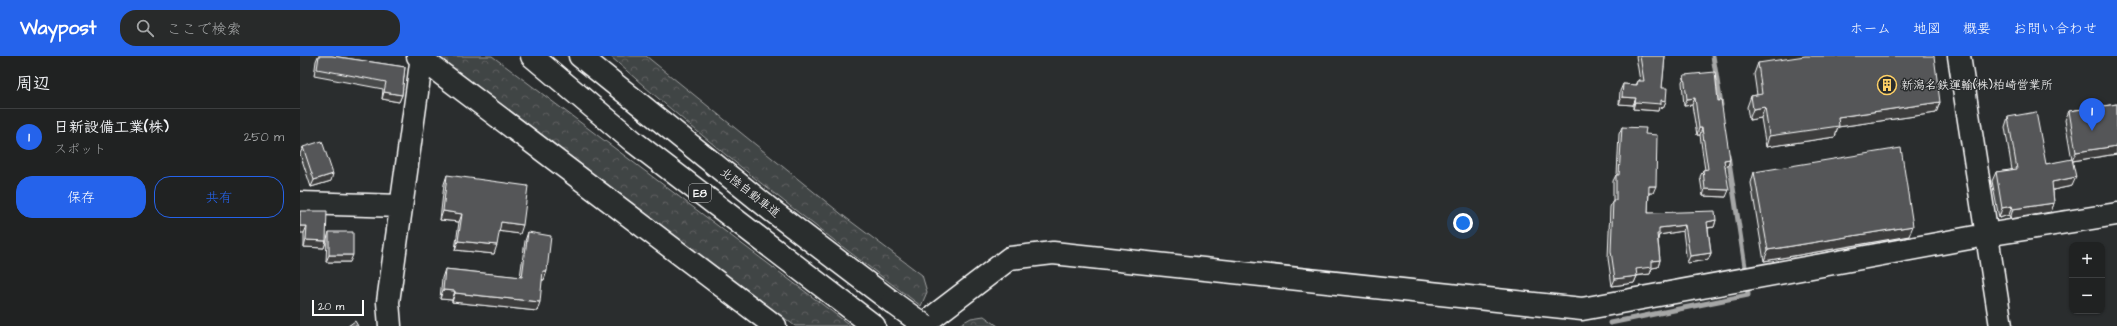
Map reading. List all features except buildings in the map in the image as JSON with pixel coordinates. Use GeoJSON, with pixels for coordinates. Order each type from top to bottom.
{"type":"FeatureCollection","features":[{"type":"Feature","properties":{"kind":"main road"},"geometry":{"type":"LineString","coordinates":[[520,56],[634,142]]}},
{"type":"Feature","properties":{"kind":"main road","name":"E8"},"geometry":{"type":"LineString","coordinates":[[532,56],[634,142],[874,326]]}},
{"type":"Feature","properties":{"kind":"main road","name":"北陸自動車道"},"geometry":{"type":"LineString","coordinates":[[580,56],[728,176],[925,326]]}},
{"type":"Feature","properties":{"kind":"main road"},"geometry":{"type":"LineString","coordinates":[[1959,56],[2001,326]]}},
{"type":"Feature","properties":{"kind":"main road"},"geometry":{"type":"LineString","coordinates":[[390,326],[388,302],[420,57],[774,326]]}},
{"type":"Feature","properties":{"kind":"main road"},"geometry":{"type":"LineString","coordinates":[[300,203],[401,206]]}},
{"type":"Feature","properties":{"kind":"main road"},"geometry":{"type":"LineString","coordinates":[[920,326],[1010,258],[1053,253],[1581,318],[1986,235],[2117,214]]}},
{"type":"Feature","properties":{"kind":"green space"},"geometry":{"type":"Polygon","coordinates":[[[438,56],[492,56],[851,326],[795,326],[438,56]]]}},
{"type":"Feature","properties":{"kind":"green space"},"geometry":{"type":"Polygon","coordinates":[[[610,56],[646,56],[845,217],[922,275],[927,292],[921,306],[762,184],[647,89],[610,56]]]}},
{"type":"Feature","properties":{"kind":"green space"},"geometry":{"type":"Polygon","coordinates":[[[984,316],[998,326],[957,326],[971,318],[984,316]]]}},
{"type":"Feature","properties":{"kind":"waterway"},"geometry":{"type":"LineString","coordinates":[[1713,56],[1721,105]]}},
{"type":"Feature","properties":{"kind":"waterway"},"geometry":{"type":"LineString","coordinates":[[1728,155],[1746,273]]}},
{"type":"Feature","properties":{"kind":"waterway"},"geometry":{"type":"LineString","coordinates":[[1610,323],[1748,295],[1747,283]]}},
{"type":"Feature","properties":{"kind":"place","name":"新潟名鉄運輸(株)柏崎営業所"},"geometry":{"type":"Point","coordinates":[1887,85]}},
{"type":"Feature","properties":{"kind":"place","name":"日新設備工業(株)"},"geometry":{"type":"Point","coordinates":[2092,131]}}]}
